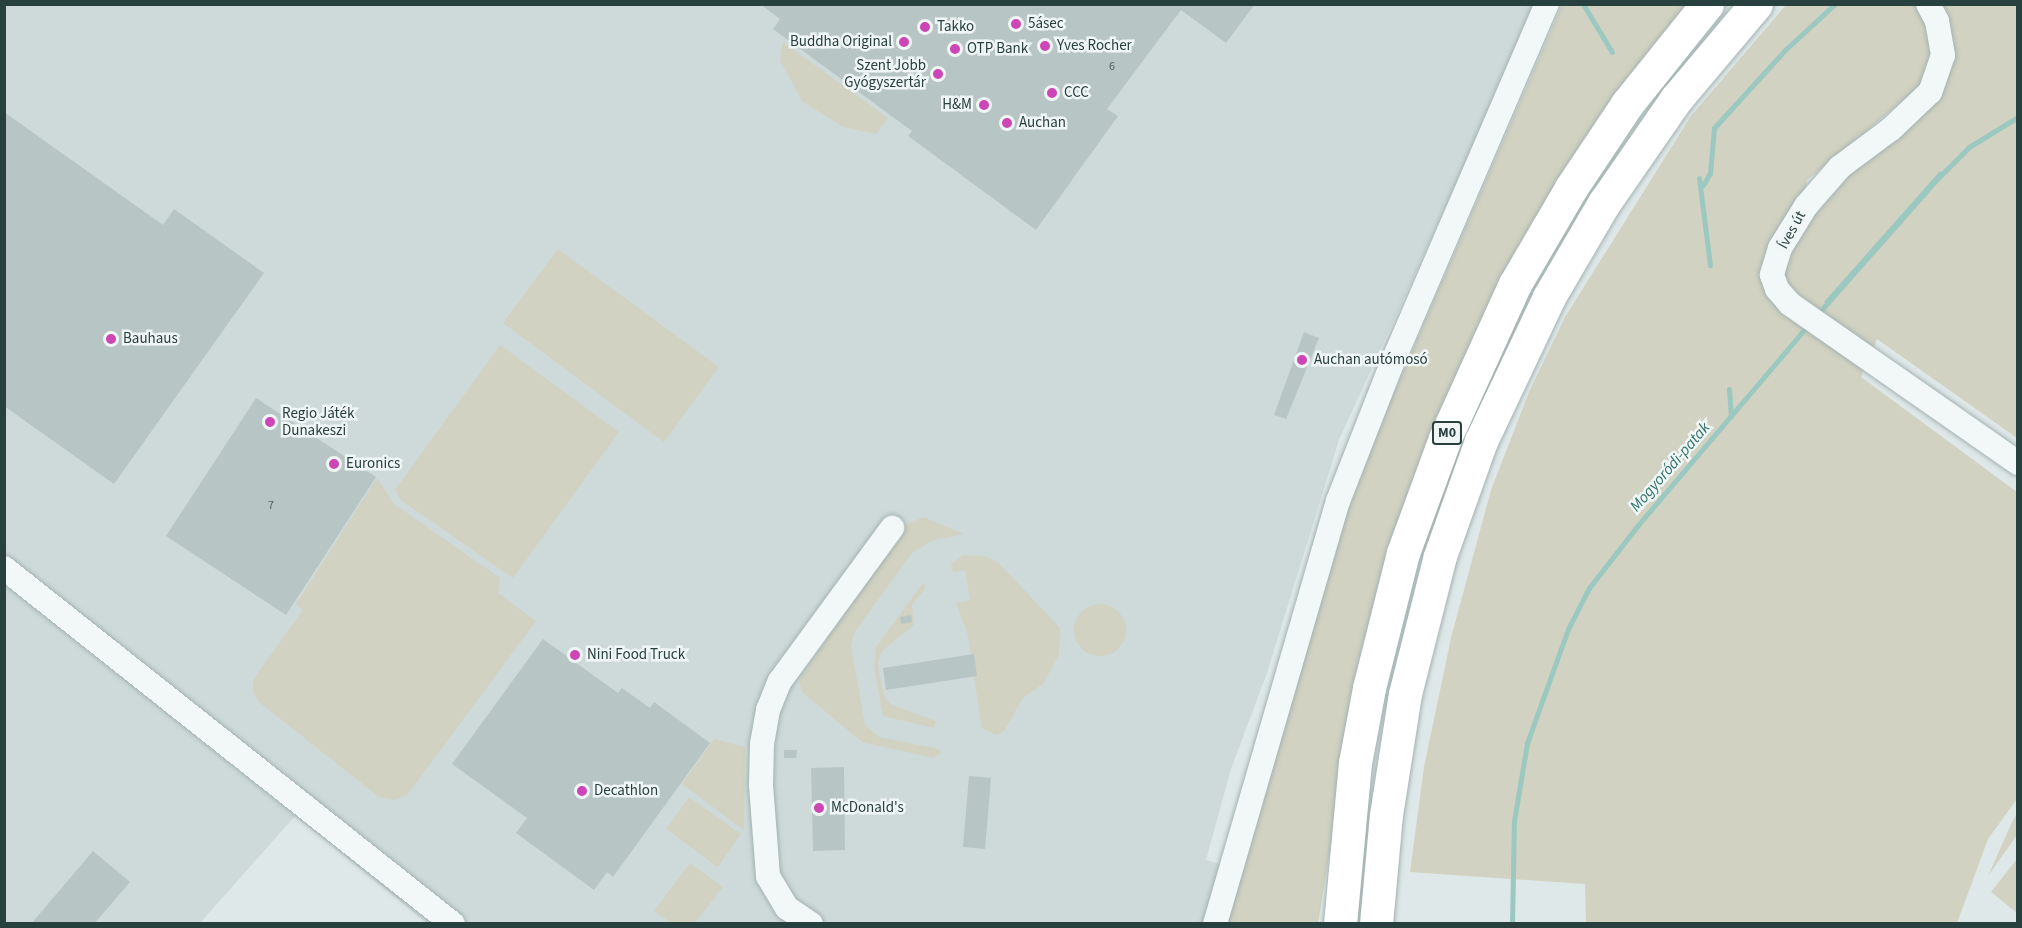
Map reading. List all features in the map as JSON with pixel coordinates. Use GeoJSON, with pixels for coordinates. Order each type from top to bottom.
{"type":"FeatureCollection","features":[{"type":"Feature","properties":{"kind":"highway","name":"M0"},"geometry":{"type":"LineString","coordinates":[[1340,924],[1355,764],[1369,688],[1403,553],[1445,438],[1515,284],[1571,188],[1628,104],[1707,4]]}},
{"type":"Feature","properties":{"kind":"highway","name":"M0"},"geometry":{"type":"LineString","coordinates":[[1376,924],[1387,805],[1405,694],[1440,556],[1481,441],[1549,297],[1604,203],[1676,99],[1756,4]]}},
{"type":"Feature","properties":{"kind":"street"},"geometry":{"type":"LineString","coordinates":[[1215,924],[1323,547],[1349,469],[1547,4]]}},
{"type":"Feature","properties":{"kind":"street","name":"Íves út"},"geometry":{"type":"LineString","coordinates":[[1928,4],[1937,21],[1943,55],[1934,84],[1920,104],[1840,167],[1806,206],[1780,248],[1772,275],[1777,290],[1790,304],[2018,463]]}},
{"type":"Feature","properties":{"kind":"street"},"geometry":{"type":"LineString","coordinates":[[811,924],[787,908],[768,876],[761,785],[762,744],[768,710],[780,681],[892,528]]}},
{"type":"Feature","properties":{"kind":"street"},"geometry":{"type":"LineString","coordinates":[[4,568],[453,924]]}},
{"type":"Feature","properties":{"kind":"shaded area"},"geometry":{"type":"Polygon","coordinates":[[[5,5],[1538,5],[1339,440],[1267,673],[1231,769],[1206,860],[1244,870],[1219,923],[427,923],[295,816],[200,923],[5,924],[5,5]]]}},
{"type":"Feature","properties":{"kind":"shaded area"},"geometry":{"type":"Polygon","coordinates":[[[1562,5],[1688,5],[1501,279],[1334,826],[1318,923],[1219,924],[1244,870],[1341,529],[1386,411],[1562,5]]]}},
{"type":"Feature","properties":{"kind":"shaded area"},"geometry":{"type":"Polygon","coordinates":[[[1786,5],[1924,5],[1937,53],[1918,88],[1807,180],[1805,196],[1816,214],[1951,58],[1951,33],[1943,5],[2017,5],[2017,438],[1877,339],[1861,377],[2017,492],[2017,799],[1988,839],[1957,923],[1586,923],[1585,884],[1410,872],[1424,767],[1451,638],[1491,490],[1529,392],[1565,317],[1691,116],[1786,5]]]}},
{"type":"Feature","properties":{"kind":"shaded area"},"geometry":{"type":"Polygon","coordinates":[[[783,42],[888,118],[876,134],[843,127],[802,101],[780,60],[783,42]]]}},
{"type":"Feature","properties":{"kind":"shaded area"},"geometry":{"type":"Polygon","coordinates":[[[1940,171],[1944,176],[1829,306],[1824,302],[1940,171]]]}},
{"type":"Feature","properties":{"kind":"shaded area"},"geometry":{"type":"Polygon","coordinates":[[[558,249],[719,367],[664,442],[503,323],[558,249]]]}},
{"type":"Feature","properties":{"kind":"shaded area"},"geometry":{"type":"Polygon","coordinates":[[[500,345],[619,432],[513,578],[401,500],[395,490],[500,345]]]}},
{"type":"Feature","properties":{"kind":"shaded area"},"geometry":{"type":"Polygon","coordinates":[[[377,478],[394,504],[500,578],[498,593],[536,621],[408,794],[395,800],[379,797],[259,702],[253,691],[253,680],[303,610],[296,604],[377,478]]]}},
{"type":"Feature","properties":{"kind":"shaded area"},"geometry":{"type":"Polygon","coordinates":[[[923,517],[964,534],[933,540],[912,553],[854,633],[851,646],[865,725],[879,737],[939,749],[941,753],[933,758],[862,742],[803,693],[799,681],[903,526],[923,517]]]}},
{"type":"Feature","properties":{"kind":"shaded area"},"geometry":{"type":"Polygon","coordinates":[[[964,555],[984,556],[998,562],[1060,628],[1059,655],[1043,684],[1023,698],[1004,731],[997,735],[982,728],[967,632],[956,603],[970,600],[965,570],[953,572],[951,563],[964,555]]]}},
{"type":"Feature","properties":{"kind":"shaded area"},"geometry":{"type":"Polygon","coordinates":[[[923,583],[926,587],[912,605],[914,625],[882,651],[878,663],[883,694],[890,704],[936,721],[934,728],[883,716],[874,667],[876,647],[923,583]]]}},
{"type":"Feature","properties":{"kind":"shaded area"},"geometry":{"type":"Polygon","coordinates":[[[1100,604],[1110,606],[1118,612],[1124,620],[1126,630],[1124,640],[1118,648],[1110,654],[1100,656],[1090,654],[1082,648],[1076,640],[1074,630],[1076,620],[1082,612],[1090,606],[1100,604]]]}},
{"type":"Feature","properties":{"kind":"shaded area"},"geometry":{"type":"Polygon","coordinates":[[[714,739],[745,747],[744,830],[682,784],[714,739]]]}},
{"type":"Feature","properties":{"kind":"shaded area"},"geometry":{"type":"Polygon","coordinates":[[[689,797],[741,834],[718,867],[666,829],[689,797]]]}},
{"type":"Feature","properties":{"kind":"shaded area"},"geometry":{"type":"Polygon","coordinates":[[[2017,814],[2017,835],[1988,876],[2013,820],[2017,814]]]}},
{"type":"Feature","properties":{"kind":"shaded area"},"geometry":{"type":"Polygon","coordinates":[[[2017,859],[2017,913],[1991,892],[2017,859]]]}},
{"type":"Feature","properties":{"kind":"shaded area"},"geometry":{"type":"Polygon","coordinates":[[[690,863],[723,887],[695,923],[671,923],[654,911],[690,863]]]}},
{"type":"Feature","properties":{"kind":"building","name":"Auchan"},"geometry":{"type":"Polygon","coordinates":[[[760,4],[1255,4],[1226,43],[1181,10],[1107,109],[1118,116],[1036,230],[908,136],[912,131],[773,29],[780,19],[760,4]]]}},
{"type":"Feature","properties":{"kind":"building","name":"Bauhaus"},"geometry":{"type":"Polygon","coordinates":[[[4,112],[163,225],[174,209],[264,273],[114,484],[4,406],[4,112]]]}},
{"type":"Feature","properties":{"kind":"building","name":"Auchan autómosó"},"geometry":{"type":"Polygon","coordinates":[[[1304,332],[1319,338],[1286,419],[1274,415],[1304,332]]]}},
{"type":"Feature","properties":{"kind":"building"},"geometry":{"type":"Polygon","coordinates":[[[256,398],[376,477],[286,615],[166,536],[256,398]]]}},
{"type":"Feature","properties":{"kind":"building"},"geometry":{"type":"Polygon","coordinates":[[[911,615],[912,622],[901,624],[900,617],[911,615]]]}},
{"type":"Feature","properties":{"kind":"building","name":"Decathlon"},"geometry":{"type":"Polygon","coordinates":[[[543,639],[618,693],[622,688],[650,708],[654,702],[710,743],[613,877],[607,872],[594,890],[516,833],[527,818],[452,764],[543,639]]]}},
{"type":"Feature","properties":{"kind":"building"},"geometry":{"type":"Polygon","coordinates":[[[974,654],[977,676],[886,690],[883,668],[974,654]]]}},
{"type":"Feature","properties":{"kind":"building"},"geometry":{"type":"Polygon","coordinates":[[[784,750],[797,750],[796,758],[784,758],[784,750]]]}},
{"type":"Feature","properties":{"kind":"building"},"geometry":{"type":"Polygon","coordinates":[[[844,767],[845,850],[813,851],[811,768],[844,767]]]}},
{"type":"Feature","properties":{"kind":"building"},"geometry":{"type":"Polygon","coordinates":[[[969,776],[991,778],[985,849],[963,847],[969,776]]]}},
{"type":"Feature","properties":{"kind":"building"},"geometry":{"type":"Polygon","coordinates":[[[93,851],[130,882],[94,924],[31,924],[93,851]]]}},
{"type":"Feature","properties":{"kind":"waterway"},"geometry":{"type":"LineString","coordinates":[[1583,4],[1612,52]]}},
{"type":"Feature","properties":{"kind":"waterway"},"geometry":{"type":"LineString","coordinates":[[1703,185],[1710,173],[1714,128],[1786,49],[1835,4]]}},
{"type":"Feature","properties":{"kind":"waterway","name":"Mogyoródi-patak"},"geometry":{"type":"LineString","coordinates":[[1938,178],[1969,147],[2018,117]]}},
{"type":"Feature","properties":{"kind":"waterway"},"geometry":{"type":"LineString","coordinates":[[1699,178],[1710,265]]}},
{"type":"Feature","properties":{"kind":"waterway","name":"Mogyoródi-patak"},"geometry":{"type":"LineString","coordinates":[[1817,315],[1831,299]]}},
{"type":"Feature","properties":{"kind":"waterway","name":"Mogyoródi-patak"},"geometry":{"type":"LineString","coordinates":[[1512,924],[1514,821],[1527,743],[1568,629],[1589,588],[1638,525],[1809,324]]}},
{"type":"Feature","properties":{"kind":"waterway"},"geometry":{"type":"LineString","coordinates":[[1729,389],[1731,416]]}},
{"type":"Feature","properties":{"kind":"place","name":"5ásec"},"geometry":{"type":"Point","coordinates":[1016,24]}},
{"type":"Feature","properties":{"kind":"place","name":"Takko"},"geometry":{"type":"Point","coordinates":[925,27]}},
{"type":"Feature","properties":{"kind":"place","name":"Buddha Original"},"geometry":{"type":"Point","coordinates":[904,42]}},
{"type":"Feature","properties":{"kind":"place","name":"Yves Rocher"},"geometry":{"type":"Point","coordinates":[1045,46]}},
{"type":"Feature","properties":{"kind":"place","name":"OTP Bank"},"geometry":{"type":"Point","coordinates":[955,49]}},
{"type":"Feature","properties":{"kind":"place","name":"Szent Jobb Gyógyszertár"},"geometry":{"type":"Point","coordinates":[938,74]}},
{"type":"Feature","properties":{"kind":"place","name":"CCC"},"geometry":{"type":"Point","coordinates":[1052,93]}},
{"type":"Feature","properties":{"kind":"place","name":"H&M"},"geometry":{"type":"Point","coordinates":[984,105]}},
{"type":"Feature","properties":{"kind":"place","name":"Auchan"},"geometry":{"type":"Point","coordinates":[1007,123]}},
{"type":"Feature","properties":{"kind":"place","name":"Bauhaus"},"geometry":{"type":"Point","coordinates":[111,339]}},
{"type":"Feature","properties":{"kind":"place","name":"Auchan autómosó"},"geometry":{"type":"Point","coordinates":[1302,360]}},
{"type":"Feature","properties":{"kind":"place","name":"Regio Játék Dunakeszi"},"geometry":{"type":"Point","coordinates":[270,422]}},
{"type":"Feature","properties":{"kind":"place","name":"Euronics"},"geometry":{"type":"Point","coordinates":[334,464]}},
{"type":"Feature","properties":{"kind":"place","name":"Nini Food Truck"},"geometry":{"type":"Point","coordinates":[575,655]}},
{"type":"Feature","properties":{"kind":"place","name":"Decathlon"},"geometry":{"type":"Point","coordinates":[582,791]}},
{"type":"Feature","properties":{"kind":"place","name":"McDonald's"},"geometry":{"type":"Point","coordinates":[819,808]}}]}
